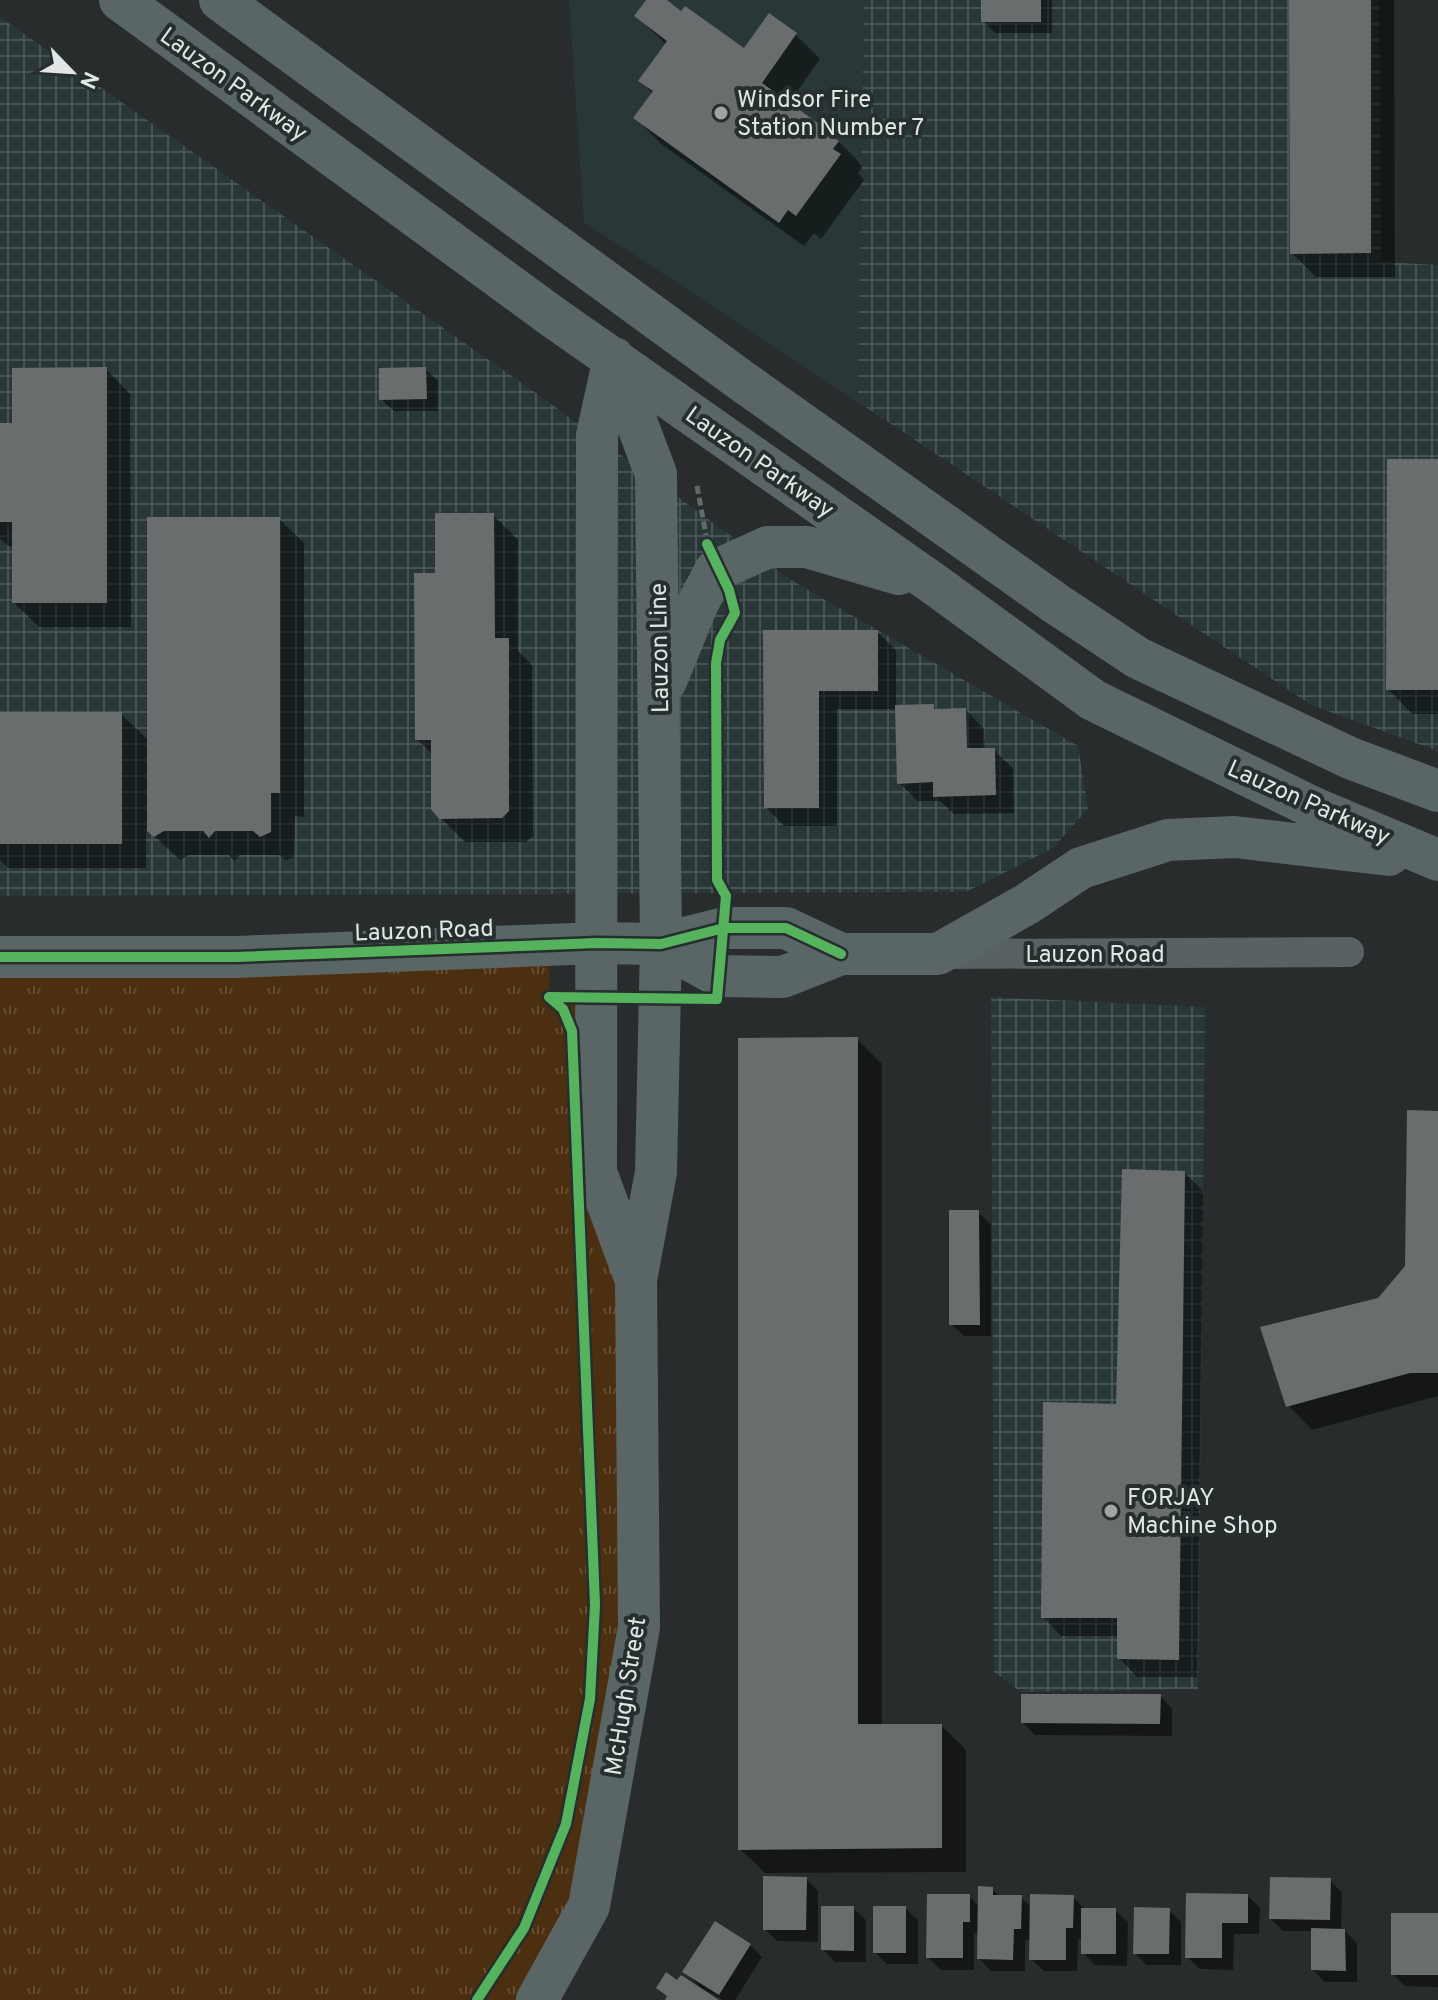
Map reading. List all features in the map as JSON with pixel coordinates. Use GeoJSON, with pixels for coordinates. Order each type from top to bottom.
{"type":"FeatureCollection","features":[{"type":"Feature","properties":{"kind":"main road","name":"Lauzon Parkway"},"geometry":{"type":"LineString","coordinates":[[120,0],[613,360],[934,584],[1093,700],[1314,808],[1438,860]]}},
{"type":"Feature","properties":{"kind":"main road"},"geometry":{"type":"LineString","coordinates":[[220,0],[908,500],[1138,658],[1350,758],[1438,791]]}},
{"type":"Feature","properties":{"kind":"main road"},"geometry":{"type":"LineString","coordinates":[[597,943],[597,435],[613,360],[648,312]]}},
{"type":"Feature","properties":{"kind":"main road","name":"Lauzon Line"},"geometry":{"type":"LineString","coordinates":[[613,360],[656,474],[661,944]]}},
{"type":"Feature","properties":{"kind":"main road"},"geometry":{"type":"LineString","coordinates":[[660,697],[697,605],[715,571],[714,556],[768,547],[807,547],[934,584]]}},
{"type":"Feature","properties":{"kind":"main road"},"geometry":{"type":"LineString","coordinates":[[938,954],[1027,904],[1081,868],[1168,840],[1235,837],[1438,860]]}},
{"type":"Feature","properties":{"kind":"main road","name":"Lauzon Road"},"geometry":{"type":"LineString","coordinates":[[0,957],[236,957],[597,943],[661,944],[719,976],[783,977],[841,954],[938,954]]}},
{"type":"Feature","properties":{"kind":"main road","name":"McHugh Street"},"geometry":{"type":"LineString","coordinates":[[597,943],[596,1172],[636,1280]]}},
{"type":"Feature","properties":{"kind":"main road","name":"McHugh Street"},"geometry":{"type":"LineString","coordinates":[[537,2000],[589,1906],[639,1627],[636,1280],[656,1172],[661,944]]}},
{"type":"Feature","properties":{"kind":"street","name":"Lauzon Road"},"geometry":{"type":"LineString","coordinates":[[938,954],[1349,952]]}},
{"type":"Feature","properties":{"kind":"path"},"geometry":{"type":"LineString","coordinates":[[697,485],[714,556]]}},
{"type":"Feature","properties":{"kind":"shaded area"},"geometry":{"type":"Polygon","coordinates":[[[569,0],[864,0],[858,402],[584,222],[569,0]]]}},
{"type":"Feature","properties":{"kind":"shaded area"},"geometry":{"type":"Polygon","coordinates":[[[864,0],[1379,0],[1381,262],[1438,265],[1438,751],[1311,705],[858,402],[864,0]]]}},
{"type":"Feature","properties":{"kind":"shaded area"},"geometry":{"type":"Polygon","coordinates":[[[0,17],[543,398],[791,580],[1078,746],[1088,809],[1053,848],[966,892],[0,896],[0,17]]]}},
{"type":"Feature","properties":{"kind":"shaded area"},"geometry":{"type":"Polygon","coordinates":[[[991,997],[1205,1007],[1198,1689],[1021,1692],[994,1672],[991,997]]]}},
{"type":"Feature","properties":{"kind":"green space"},"geometry":{"type":"Polygon","coordinates":[[[550,945],[549,997],[597,998],[596,1172],[636,1280],[639,1627],[589,1906],[537,2000],[0,2000],[0,956],[550,945]]]}},
{"type":"Feature","properties":{"kind":"building","name":"Windsor Fire Station Number 7"},"geometry":{"type":"Polygon","coordinates":[[[646,0],[667,0],[681,11],[685,6],[744,48],[769,13],[797,33],[762,83],[833,134],[831,136],[839,141],[833,149],[841,154],[796,216],[788,210],[779,223],[633,118],[653,91],[638,81],[667,41],[634,16],[646,0]]]}},
{"type":"Feature","properties":{"kind":"building"},"geometry":{"type":"Polygon","coordinates":[[[981,0],[1041,0],[1041,22],[981,22],[981,0]]]}},
{"type":"Feature","properties":{"kind":"building"},"geometry":{"type":"Polygon","coordinates":[[[1289,0],[1371,0],[1371,253],[1290,254],[1289,0]]]}},
{"type":"Feature","properties":{"kind":"building"},"geometry":{"type":"Polygon","coordinates":[[[107,367],[107,603],[12,603],[12,522],[0,522],[0,423],[12,423],[12,368],[107,367]]]}},
{"type":"Feature","properties":{"kind":"building"},"geometry":{"type":"Polygon","coordinates":[[[426,367],[427,399],[379,400],[379,368],[426,367]]]}},
{"type":"Feature","properties":{"kind":"building"},"geometry":{"type":"Polygon","coordinates":[[[1387,459],[1438,459],[1438,690],[1386,690],[1387,459]]]}},
{"type":"Feature","properties":{"kind":"building"},"geometry":{"type":"Polygon","coordinates":[[[435,513],[494,513],[495,638],[509,638],[509,811],[502,818],[439,819],[431,809],[431,740],[415,740],[414,573],[435,573],[435,513]]]}},
{"type":"Feature","properties":{"kind":"building"},"geometry":{"type":"Polygon","coordinates":[[[147,517],[280,517],[280,793],[271,793],[271,832],[260,837],[253,831],[215,831],[209,838],[203,831],[164,831],[154,837],[147,831],[147,517]]]}},
{"type":"Feature","properties":{"kind":"building"},"geometry":{"type":"Polygon","coordinates":[[[763,630],[878,630],[878,691],[819,691],[819,808],[764,808],[763,630]]]}},
{"type":"Feature","properties":{"kind":"building"},"geometry":{"type":"Polygon","coordinates":[[[934,704],[934,709],[966,708],[967,748],[995,748],[996,795],[933,797],[933,782],[897,784],[895,705],[934,704]]]}},
{"type":"Feature","properties":{"kind":"building"},"geometry":{"type":"Polygon","coordinates":[[[0,712],[122,712],[122,844],[0,844],[0,712]]]}},
{"type":"Feature","properties":{"kind":"building"},"geometry":{"type":"Polygon","coordinates":[[[858,1037],[858,1724],[942,1724],[942,1848],[738,1850],[738,1038],[858,1037]]]}},
{"type":"Feature","properties":{"kind":"building"},"geometry":{"type":"Polygon","coordinates":[[[1407,1110],[1438,1111],[1438,1373],[1410,1373],[1286,1407],[1260,1327],[1378,1298],[1405,1266],[1407,1110]]]}},
{"type":"Feature","properties":{"kind":"building","name":"FORJAY Machine Shop"},"geometry":{"type":"Polygon","coordinates":[[[1122,1169],[1185,1171],[1179,1660],[1117,1659],[1117,1618],[1041,1618],[1043,1402],[1116,1404],[1122,1169]]]}},
{"type":"Feature","properties":{"kind":"building"},"geometry":{"type":"Polygon","coordinates":[[[949,1210],[979,1210],[980,1325],[949,1325],[949,1210]]]}},
{"type":"Feature","properties":{"kind":"building"},"geometry":{"type":"Polygon","coordinates":[[[1021,1694],[1161,1694],[1160,1724],[1021,1723],[1021,1694]]]}},
{"type":"Feature","properties":{"kind":"building"},"geometry":{"type":"Polygon","coordinates":[[[763,1876],[807,1877],[806,1930],[763,1930],[763,1876]]]}},
{"type":"Feature","properties":{"kind":"building"},"geometry":{"type":"Polygon","coordinates":[[[1270,1877],[1331,1878],[1330,1920],[1269,1919],[1270,1877]]]}},
{"type":"Feature","properties":{"kind":"building"},"geometry":{"type":"Polygon","coordinates":[[[978,1886],[993,1887],[993,1895],[1022,1895],[1021,1929],[1014,1929],[1013,1960],[977,1959],[978,1886]]]}},
{"type":"Feature","properties":{"kind":"building"},"geometry":{"type":"Polygon","coordinates":[[[1186,1893],[1248,1894],[1248,1923],[1222,1923],[1222,1958],[1185,1958],[1186,1893]]]}},
{"type":"Feature","properties":{"kind":"building"},"geometry":{"type":"Polygon","coordinates":[[[927,1894],[970,1894],[970,1922],[963,1922],[963,1958],[926,1958],[927,1894]]]}},
{"type":"Feature","properties":{"kind":"building"},"geometry":{"type":"Polygon","coordinates":[[[1030,1894],[1074,1895],[1073,1928],[1066,1928],[1066,1960],[1029,1960],[1030,1894]]]}},
{"type":"Feature","properties":{"kind":"building"},"geometry":{"type":"Polygon","coordinates":[[[821,1906],[854,1906],[854,1951],[821,1950],[821,1906]]]}},
{"type":"Feature","properties":{"kind":"building"},"geometry":{"type":"Polygon","coordinates":[[[873,1906],[906,1906],[906,1953],[873,1953],[873,1906]]]}},
{"type":"Feature","properties":{"kind":"building"},"geometry":{"type":"Polygon","coordinates":[[[1134,1907],[1170,1908],[1169,1954],[1133,1954],[1134,1907]]]}},
{"type":"Feature","properties":{"kind":"building"},"geometry":{"type":"Polygon","coordinates":[[[1081,1908],[1116,1908],[1116,1954],[1081,1954],[1081,1908]]]}},
{"type":"Feature","properties":{"kind":"building"},"geometry":{"type":"Polygon","coordinates":[[[1391,1913],[1438,1913],[1438,1975],[1391,1975],[1391,1913]]]}},
{"type":"Feature","properties":{"kind":"building"},"geometry":{"type":"Polygon","coordinates":[[[715,1921],[751,1944],[719,1995],[682,1972],[715,1921]]]}},
{"type":"Feature","properties":{"kind":"building"},"geometry":{"type":"Polygon","coordinates":[[[1311,1928],[1345,1929],[1346,1971],[1311,1970],[1311,1928]]]}},
{"type":"Feature","properties":{"kind":"building"},"geometry":{"type":"Polygon","coordinates":[[[666,1972],[677,1980],[681,1975],[719,2000],[665,2000],[667,1996],[656,1988],[666,1972]]]}},
{"type":"Feature","properties":{"kind":"cycle path"},"geometry":{"type":"LineString","coordinates":[[549,997],[717,999],[726,896],[717,880],[716,663],[720,640],[735,613],[729,590],[707,544]]}},
{"type":"Feature","properties":{"kind":"cycle path"},"geometry":{"type":"LineString","coordinates":[[0,957],[236,957],[597,943],[661,944],[724,928],[786,928],[841,954]]}},
{"type":"Feature","properties":{"kind":"cycle path"},"geometry":{"type":"LineString","coordinates":[[477,2000],[524,1928],[566,1824],[590,1699],[595,1605],[572,1031],[563,1009],[549,997]]}},
{"type":"Feature","properties":{"kind":"place","name":"Windsor Fire Station Number 7"},"geometry":{"type":"Point","coordinates":[721,113]}},
{"type":"Feature","properties":{"kind":"place","name":"FORJAY Machine Shop"},"geometry":{"type":"Point","coordinates":[1111,1511]}}]}
